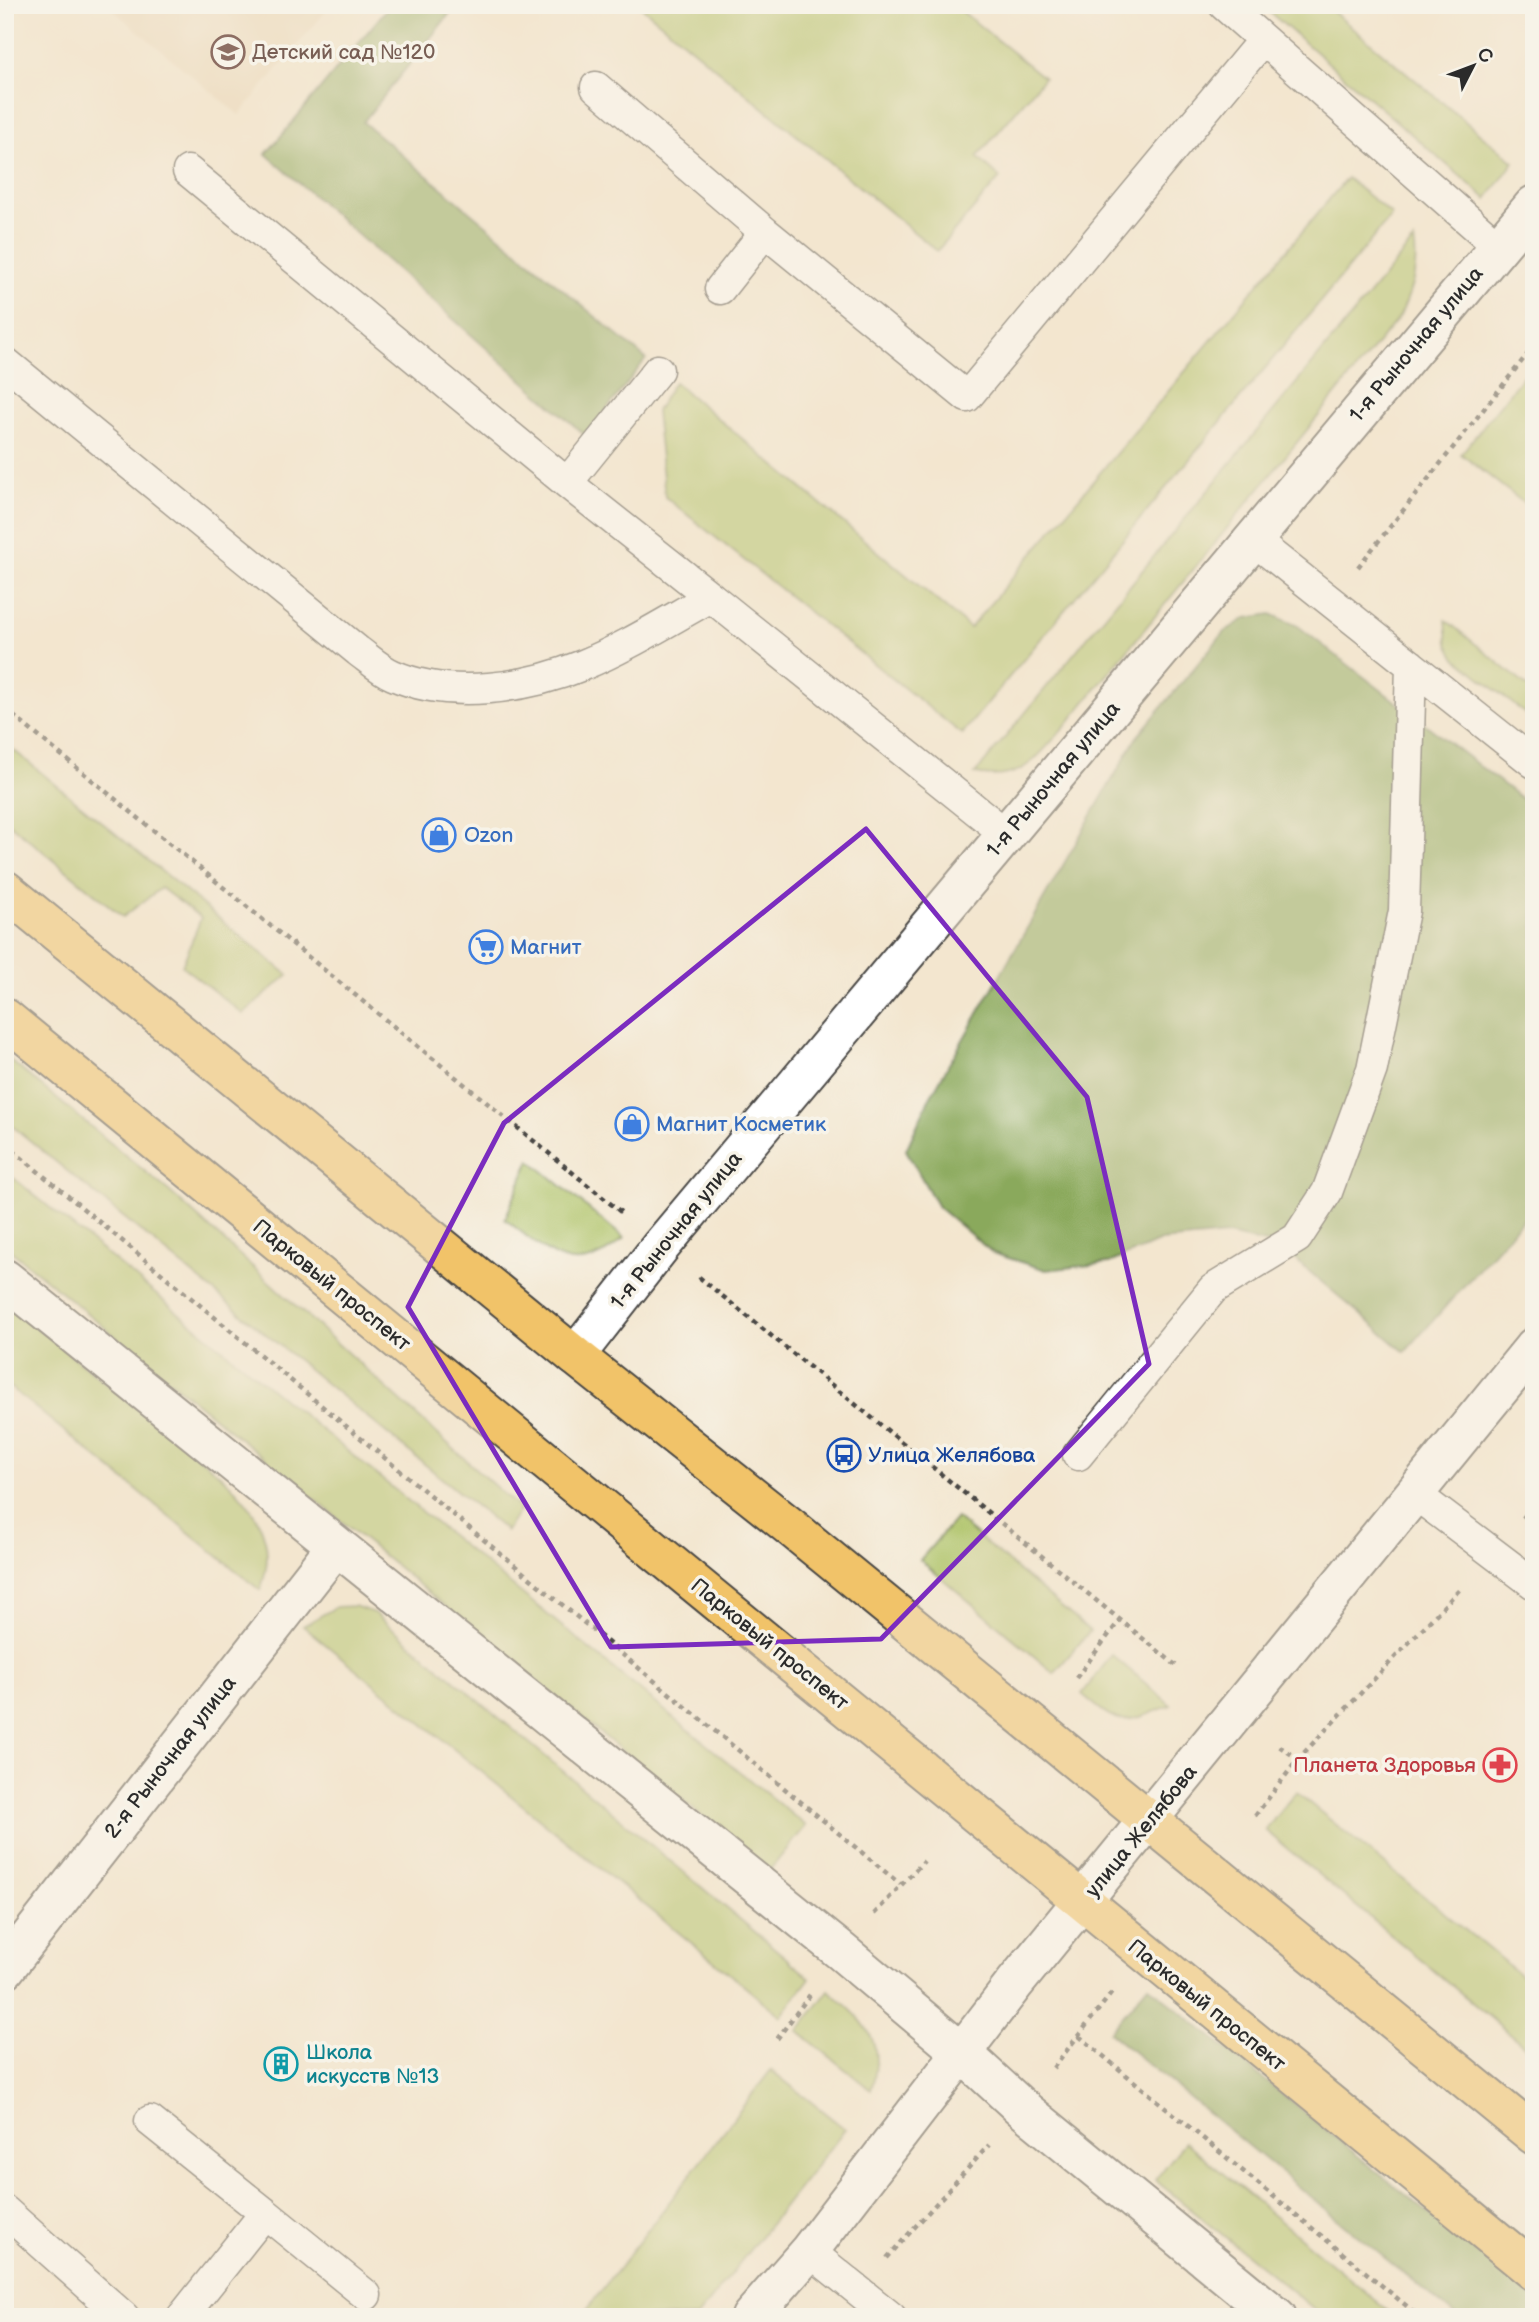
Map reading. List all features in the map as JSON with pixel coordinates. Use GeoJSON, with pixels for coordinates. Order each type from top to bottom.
{"type":"FeatureCollection","features":[{"type":"Feature","properties":{"kind":"main road"},"geometry":{"type":"LineString","coordinates":[[5,890],[1534,2135]]}},
{"type":"Feature","properties":{"kind":"main road","name":"Парковый проспект"},"geometry":{"type":"LineString","coordinates":[[5,1018],[1534,2272]]}},
{"type":"Feature","properties":{"kind":"street","name":"1-я Рыночная улица"},"geometry":{"type":"LineString","coordinates":[[575,1356],[662,1246],[1534,205]]}},
{"type":"Feature","properties":{"kind":"street"},"geometry":{"type":"LineString","coordinates":[[5,1279],[960,2051],[1022,2108],[1277,2317]]}},
{"type":"Feature","properties":{"kind":"street","name":"улица Желябова"},"geometry":{"type":"LineString","coordinates":[[751,2317],[809,2251],[960,2051],[1534,1347]]}},
{"type":"Feature","properties":{"kind":"street","name":"2-я Рыночная улица"},"geometry":{"type":"LineString","coordinates":[[5,1969],[336,1546]]}},
{"type":"Feature","properties":{"kind":"lane"},"geometry":{"type":"LineString","coordinates":[[1224,5],[1498,246]]}},
{"type":"Feature","properties":{"kind":"lane"},"geometry":{"type":"LineString","coordinates":[[596,87],[765,232],[967,397],[1264,40]]}},
{"type":"Feature","properties":{"kind":"lane"},"geometry":{"type":"LineString","coordinates":[[188,171],[567,484],[1007,835]]}},
{"type":"Feature","properties":{"kind":"lane"},"geometry":{"type":"LineString","coordinates":[[720,289],[765,232]]}},
{"type":"Feature","properties":{"kind":"lane"},"geometry":{"type":"LineString","coordinates":[[5,362],[358,651],[392,675],[428,685],[469,688],[521,684],[582,666],[711,597]]}},
{"type":"Feature","properties":{"kind":"lane"},"geometry":{"type":"LineString","coordinates":[[567,484],[658,370]]}},
{"type":"Feature","properties":{"kind":"lane"},"geometry":{"type":"LineString","coordinates":[[1252,539],[1534,763]]}},
{"type":"Feature","properties":{"kind":"lane"},"geometry":{"type":"LineString","coordinates":[[1078,1455],[1213,1289],[1297,1238],[1327,1192],[1372,1069],[1404,911],[1411,665]]}},
{"type":"Feature","properties":{"kind":"lane"},"geometry":{"type":"LineString","coordinates":[[1415,1494],[1534,1584]]}},
{"type":"Feature","properties":{"kind":"lane"},"geometry":{"type":"LineString","coordinates":[[150,2121],[366,2295]]}},
{"type":"Feature","properties":{"kind":"lane"},"geometry":{"type":"LineString","coordinates":[[5,2211],[124,2317]]}},
{"type":"Feature","properties":{"kind":"lane"},"geometry":{"type":"LineString","coordinates":[[182,2317],[265,2213]]}},
{"type":"Feature","properties":{"kind":"lane"},"geometry":{"type":"LineString","coordinates":[[809,2251],[891,2317]]}},
{"type":"Feature","properties":{"kind":"path"},"geometry":{"type":"LineString","coordinates":[[1331,602],[1534,346]]}},
{"type":"Feature","properties":{"kind":"path"},"geometry":{"type":"LineString","coordinates":[[5,709],[1178,1667]]}},
{"type":"Feature","properties":{"kind":"path"},"geometry":{"type":"LineString","coordinates":[[5,1144],[900,1884],[924,1861]]}},
{"type":"Feature","properties":{"kind":"path"},"geometry":{"type":"LineString","coordinates":[[1255,1816],[1298,1759],[1495,1552],[1534,1505]]}},
{"type":"Feature","properties":{"kind":"path"},"geometry":{"type":"LineString","coordinates":[[1076,1678],[1121,1620]]}},
{"type":"Feature","properties":{"kind":"path"},"geometry":{"type":"LineString","coordinates":[[1279,1746],[1298,1759]]}},
{"type":"Feature","properties":{"kind":"path"},"geometry":{"type":"LineString","coordinates":[[1117,1986],[1079,2036],[1420,2317]]}},
{"type":"Feature","properties":{"kind":"path"},"geometry":{"type":"LineString","coordinates":[[858,2290],[951,2186]]}},
{"type":"Feature","properties":{"kind":"highlighted area"},"geometry":{"type":"Polygon","coordinates":[[[866,829],[1087,1097],[1149,1364],[881,1639],[611,1647],[408,1307],[504,1123],[866,829]]]}},
{"type":"Feature","properties":{"kind":"shaded area","name":"Детский сад №120"},"geometry":{"type":"Polygon","coordinates":[[[107,5],[331,5],[239,115],[107,5]]]}},
{"type":"Feature","properties":{"kind":"green space"},"geometry":{"type":"Polygon","coordinates":[[[390,5],[456,6],[363,122],[646,359],[586,436],[266,154],[390,5]]]}},
{"type":"Feature","properties":{"kind":"green space"},"geometry":{"type":"Polygon","coordinates":[[[639,5],[954,5],[1044,78],[977,157],[1000,178],[937,251],[639,5]]]}},
{"type":"Feature","properties":{"kind":"green space"},"geometry":{"type":"Polygon","coordinates":[[[1261,5],[1325,5],[1514,162],[1487,199],[1261,5]]]}},
{"type":"Feature","properties":{"kind":"green space"},"geometry":{"type":"Polygon","coordinates":[[[1347,178],[1392,215],[962,734],[665,497],[656,411],[674,382],[970,628],[1347,178]]]}},
{"type":"Feature","properties":{"kind":"green space"},"geometry":{"type":"Polygon","coordinates":[[[1414,240],[1416,260],[1413,279],[1400,316],[1064,728],[1035,759],[1016,772],[991,776],[975,774],[1414,240]]]}},
{"type":"Feature","properties":{"kind":"green space"},"geometry":{"type":"Polygon","coordinates":[[[1534,362],[1534,511],[1461,454],[1534,362]]]}},
{"type":"Feature","properties":{"kind":"green space"},"geometry":{"type":"Polygon","coordinates":[[[1271,614],[1298,626],[1534,808],[1534,1207],[1405,1352],[1279,1246],[1227,1235],[1161,1241],[1109,1263],[1046,1270],[993,1253],[938,1207],[906,1150],[929,1099],[1136,738],[1224,632],[1246,618],[1271,614]]]}},
{"type":"Feature","properties":{"kind":"green space"},"geometry":{"type":"Polygon","coordinates":[[[1446,620],[1534,692],[1534,721],[1455,657],[1448,644],[1446,620]]]}},
{"type":"Feature","properties":{"kind":"green space"},"geometry":{"type":"Polygon","coordinates":[[[5,743],[288,975],[243,1014],[182,966],[201,918],[161,888],[123,917],[5,820],[5,743]]]}},
{"type":"Feature","properties":{"kind":"green space"},"geometry":{"type":"Polygon","coordinates":[[[5,1056],[170,1192],[520,1509],[506,1531],[5,1120],[5,1056]]]}},
{"type":"Feature","properties":{"kind":"green space"},"geometry":{"type":"Polygon","coordinates":[[[530,1160],[624,1238],[606,1252],[590,1259],[562,1259],[549,1253],[505,1219],[530,1160]]]}},
{"type":"Feature","properties":{"kind":"green space"},"geometry":{"type":"Polygon","coordinates":[[[5,1171],[806,1826],[769,1871],[5,1246],[5,1171]]]}},
{"type":"Feature","properties":{"kind":"green space"},"geometry":{"type":"Polygon","coordinates":[[[5,1302],[198,1456],[240,1495],[259,1523],[267,1548],[267,1565],[260,1590],[5,1383],[5,1302]]]}},
{"type":"Feature","properties":{"kind":"green space"},"geometry":{"type":"Polygon","coordinates":[[[956,1518],[1090,1631],[1054,1673],[920,1560],[956,1518]]]}},
{"type":"Feature","properties":{"kind":"green space"},"geometry":{"type":"Polygon","coordinates":[[[354,1606],[374,1613],[810,1978],[781,2016],[303,1626],[336,1607],[354,1606]]]}},
{"type":"Feature","properties":{"kind":"green space"},"geometry":{"type":"Polygon","coordinates":[[[1112,1655],[1171,1705],[1123,1720],[1106,1713],[1082,1694],[1112,1655]]]}},
{"type":"Feature","properties":{"kind":"green space"},"geometry":{"type":"Polygon","coordinates":[[[1296,1792],[1534,1986],[1534,2054],[1265,1830],[1296,1792]]]}},
{"type":"Feature","properties":{"kind":"green space"},"geometry":{"type":"Polygon","coordinates":[[[1148,1985],[1534,2299],[1534,2317],[1457,2317],[1109,2032],[1148,1985]]]}},
{"type":"Feature","properties":{"kind":"green space"},"geometry":{"type":"Polygon","coordinates":[[[829,1990],[853,2012],[869,2033],[876,2058],[871,2090],[798,2031],[829,1990]]]}},
{"type":"Feature","properties":{"kind":"green space"},"geometry":{"type":"Polygon","coordinates":[[[771,2070],[845,2129],[697,2317],[581,2317],[771,2070]]]}},
{"type":"Feature","properties":{"kind":"green space"},"geometry":{"type":"Polygon","coordinates":[[[1185,2142],[1396,2317],[1324,2317],[1155,2180],[1185,2142]]]}},
{"type":"Feature","properties":{"kind":"place","name":"Детский сад №120"},"geometry":{"type":"Point","coordinates":[228,52]}},
{"type":"Feature","properties":{"kind":"place","name":"Ozon"},"geometry":{"type":"Point","coordinates":[439,835]}},
{"type":"Feature","properties":{"kind":"place","name":"Магнит"},"geometry":{"type":"Point","coordinates":[486,947]}},
{"type":"Feature","properties":{"kind":"place","name":"Магнит Косметик"},"geometry":{"type":"Point","coordinates":[632,1124]}},
{"type":"Feature","properties":{"kind":"place","name":"Улица Желябова"},"geometry":{"type":"Point","coordinates":[844,1455]}},
{"type":"Feature","properties":{"kind":"place","name":"Планета Здоровья"},"geometry":{"type":"Point","coordinates":[1500,1765]}},
{"type":"Feature","properties":{"kind":"place","name":"Школа искусств №13"},"geometry":{"type":"Point","coordinates":[281,2064]}}]}
